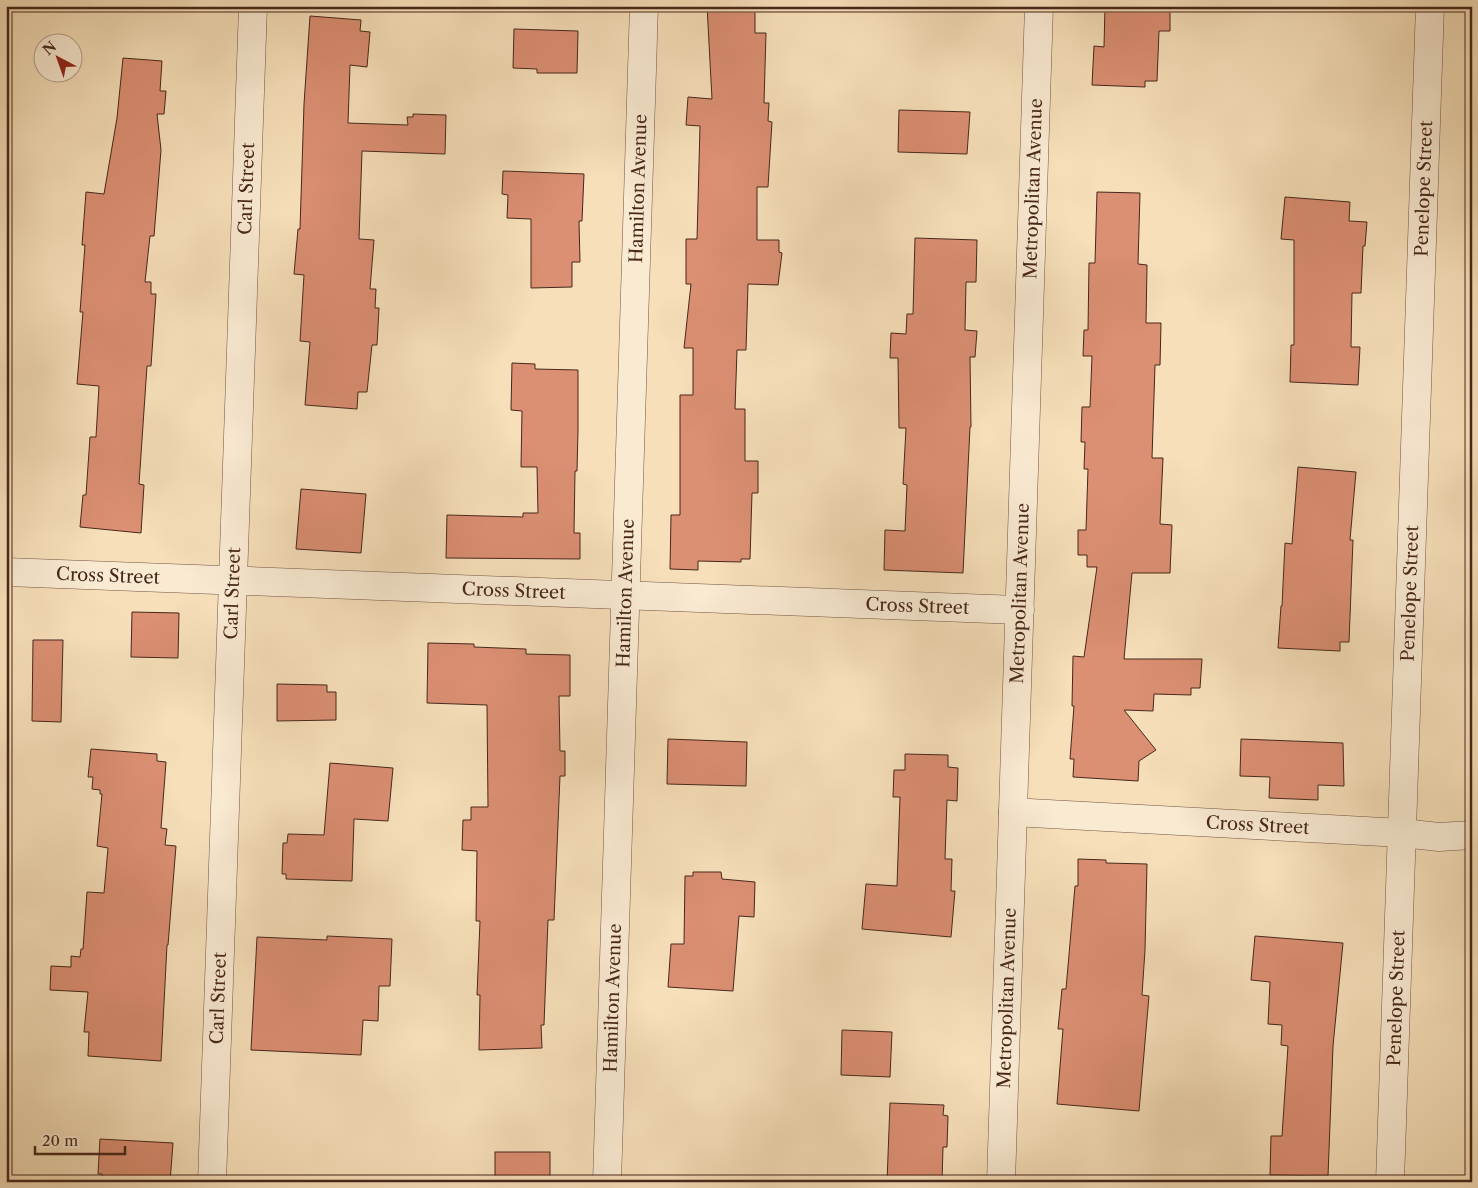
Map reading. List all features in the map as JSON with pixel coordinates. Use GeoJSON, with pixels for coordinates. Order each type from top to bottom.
{"type":"FeatureCollection","features":[{"type":"Feature","properties":{"kind":"street","name":"Carl Street"},"geometry":{"type":"LineString","coordinates":[[212,1182],[253,6]]}},
{"type":"Feature","properties":{"kind":"street","name":"Hamilton Avenue"},"geometry":{"type":"LineString","coordinates":[[607,1182],[644,6]]}},
{"type":"Feature","properties":{"kind":"street","name":"Metropolitan Avenue"},"geometry":{"type":"LineString","coordinates":[[1001,1182],[1039,6]]}},
{"type":"Feature","properties":{"kind":"street","name":"Penelope Street"},"geometry":{"type":"LineString","coordinates":[[1390,1182],[1430,6]]}},
{"type":"Feature","properties":{"kind":"street","name":"Cross Street"},"geometry":{"type":"LineString","coordinates":[[6,572],[1020,610]]}},
{"type":"Feature","properties":{"kind":"street","name":"Cross Street"},"geometry":{"type":"LineString","coordinates":[[1013,812],[1402,833],[1439,837],[1472,835]]}},
{"type":"Feature","properties":{"kind":"building"},"geometry":{"type":"Polygon","coordinates":[[[707,6],[755,6],[755,33],[766,33],[764,103],[769,103],[768,121],[772,122],[768,187],[757,187],[757,240],[779,240],[779,252],[782,253],[778,285],[748,284],[746,350],[737,350],[735,409],[745,409],[745,461],[758,461],[758,493],[752,493],[750,559],[741,559],[741,562],[698,561],[698,570],[670,569],[671,515],[680,515],[680,395],[693,395],[693,348],[684,348],[691,284],[686,284],[686,239],[697,239],[700,126],[686,125],[688,97],[712,99],[707,6]]]}},
{"type":"Feature","properties":{"kind":"building"},"geometry":{"type":"Polygon","coordinates":[[[1105,6],[1170,6],[1170,31],[1159,31],[1157,81],[1145,81],[1145,87],[1092,85],[1094,46],[1104,47],[1105,6]]]}},
{"type":"Feature","properties":{"kind":"building"},"geometry":{"type":"Polygon","coordinates":[[[310,16],[361,20],[360,31],[370,32],[367,67],[350,65],[348,123],[408,125],[407,117],[413,117],[413,114],[446,115],[445,154],[362,151],[359,239],[374,240],[370,289],[376,289],[375,308],[379,308],[377,345],[372,345],[367,392],[358,392],[357,409],[305,405],[310,342],[300,341],[304,275],[294,274],[298,229],[300,229],[304,104],[310,16]]]}},
{"type":"Feature","properties":{"kind":"building"},"geometry":{"type":"Polygon","coordinates":[[[514,29],[578,31],[577,73],[537,73],[537,69],[513,68],[514,29]]]}},
{"type":"Feature","properties":{"kind":"building"},"geometry":{"type":"Polygon","coordinates":[[[123,58],[162,61],[160,91],[166,91],[164,114],[157,114],[161,150],[154,236],[150,236],[145,282],[151,282],[151,294],[156,294],[151,366],[147,366],[139,484],[144,485],[141,533],[80,527],[83,495],[86,495],[90,437],[96,437],[99,386],[77,384],[83,312],[80,312],[85,245],[82,245],[86,192],[104,194],[117,118],[123,58]]]}},
{"type":"Feature","properties":{"kind":"building"},"geometry":{"type":"Polygon","coordinates":[[[899,110],[970,112],[967,154],[898,152],[899,110]]]}},
{"type":"Feature","properties":{"kind":"building"},"geometry":{"type":"Polygon","coordinates":[[[503,171],[584,174],[582,221],[579,221],[580,262],[572,262],[572,287],[531,288],[531,219],[507,218],[508,195],[502,194],[503,171]]]}},
{"type":"Feature","properties":{"kind":"building"},"geometry":{"type":"Polygon","coordinates":[[[1097,192],[1140,193],[1138,264],[1147,265],[1146,323],[1161,323],[1160,365],[1155,365],[1152,458],[1163,458],[1160,524],[1172,525],[1170,573],[1132,573],[1124,659],[1202,659],[1200,688],[1191,688],[1191,695],[1154,694],[1153,711],[1124,710],[1156,750],[1139,761],[1138,781],[1073,777],[1074,759],[1070,759],[1074,706],[1072,706],[1073,656],[1084,657],[1097,567],[1087,567],[1087,555],[1078,555],[1078,530],[1086,530],[1088,469],[1084,469],[1085,442],[1081,442],[1082,407],[1090,407],[1092,356],[1083,356],[1084,330],[1088,330],[1089,263],[1095,263],[1097,192]]]}},
{"type":"Feature","properties":{"kind":"building"},"geometry":{"type":"Polygon","coordinates":[[[1285,197],[1350,202],[1349,221],[1367,222],[1365,246],[1363,246],[1361,293],[1352,293],[1351,347],[1360,347],[1358,385],[1290,382],[1291,345],[1294,345],[1294,240],[1281,239],[1285,197]]]}},
{"type":"Feature","properties":{"kind":"building"},"geometry":{"type":"Polygon","coordinates":[[[915,238],[977,240],[976,282],[966,282],[965,330],[977,331],[975,357],[970,357],[971,427],[963,573],[884,570],[885,530],[905,531],[907,485],[903,484],[906,428],[899,428],[898,358],[890,358],[891,333],[906,334],[907,314],[913,314],[915,238]]]}},
{"type":"Feature","properties":{"kind":"building"},"geometry":{"type":"Polygon","coordinates":[[[512,363],[535,364],[535,369],[578,370],[574,533],[580,533],[580,559],[446,558],[447,515],[523,517],[523,513],[538,513],[537,467],[521,467],[522,411],[511,410],[512,363]]]}},
{"type":"Feature","properties":{"kind":"building"},"geometry":{"type":"Polygon","coordinates":[[[1298,467],[1356,472],[1350,540],[1353,540],[1349,642],[1340,642],[1340,651],[1278,648],[1285,543],[1292,544],[1298,467]]]}},
{"type":"Feature","properties":{"kind":"building"},"geometry":{"type":"Polygon","coordinates":[[[301,489],[366,494],[361,553],[296,549],[301,489]]]}},
{"type":"Feature","properties":{"kind":"building"},"geometry":{"type":"Polygon","coordinates":[[[132,612],[179,613],[178,658],[131,657],[132,612]]]}},
{"type":"Feature","properties":{"kind":"building"},"geometry":{"type":"Polygon","coordinates":[[[33,640],[63,640],[61,722],[32,721],[33,640]]]}},
{"type":"Feature","properties":{"kind":"building"},"geometry":{"type":"Polygon","coordinates":[[[428,643],[474,644],[474,647],[526,649],[526,654],[570,655],[570,696],[559,696],[560,751],[565,751],[565,776],[560,776],[554,920],[548,920],[544,1025],[541,1025],[542,1048],[479,1050],[480,995],[477,995],[480,921],[476,921],[477,851],[462,850],[463,820],[471,820],[471,807],[488,807],[487,705],[427,703],[428,643]]]}},
{"type":"Feature","properties":{"kind":"building"},"geometry":{"type":"Polygon","coordinates":[[[277,684],[327,685],[327,692],[336,692],[336,720],[277,721],[277,684]]]}},
{"type":"Feature","properties":{"kind":"building"},"geometry":{"type":"Polygon","coordinates":[[[668,739],[747,742],[746,786],[667,784],[668,739]]]}},
{"type":"Feature","properties":{"kind":"building"},"geometry":{"type":"Polygon","coordinates":[[[1241,739],[1343,743],[1344,786],[1318,785],[1318,800],[1269,798],[1270,777],[1240,776],[1241,739]]]}},
{"type":"Feature","properties":{"kind":"building"},"geometry":{"type":"Polygon","coordinates":[[[91,749],[157,754],[157,761],[166,762],[161,828],[167,829],[165,845],[176,846],[167,945],[161,1061],[88,1056],[89,1032],[84,1032],[88,992],[50,990],[51,966],[71,967],[71,956],[80,957],[81,949],[83,949],[87,892],[104,893],[108,848],[97,846],[102,794],[100,794],[100,790],[92,789],[93,777],[88,777],[91,749]]]}},
{"type":"Feature","properties":{"kind":"building"},"geometry":{"type":"Polygon","coordinates":[[[905,754],[948,755],[948,767],[958,768],[957,801],[947,800],[945,859],[952,859],[951,891],[955,891],[951,937],[862,929],[866,884],[897,886],[900,797],[893,797],[894,770],[905,770],[905,754]]]}},
{"type":"Feature","properties":{"kind":"building"},"geometry":{"type":"Polygon","coordinates":[[[330,763],[393,768],[388,821],[354,819],[352,881],[286,879],[286,874],[282,874],[283,843],[287,843],[288,834],[324,835],[330,763]]]}},
{"type":"Feature","properties":{"kind":"building"},"geometry":{"type":"Polygon","coordinates":[[[1078,859],[1106,860],[1106,863],[1147,864],[1142,995],[1149,996],[1139,1111],[1057,1104],[1063,1029],[1058,1029],[1062,989],[1066,989],[1075,886],[1078,886],[1078,859]]]}},
{"type":"Feature","properties":{"kind":"building"},"geometry":{"type":"Polygon","coordinates":[[[693,872],[721,872],[722,879],[755,882],[754,917],[739,916],[733,991],[668,987],[671,944],[684,944],[685,876],[693,876],[693,872]]]}},
{"type":"Feature","properties":{"kind":"building"},"geometry":{"type":"Polygon","coordinates":[[[327,936],[392,939],[390,986],[379,986],[378,1021],[363,1020],[361,1055],[251,1050],[257,937],[327,940],[327,936]]]}},
{"type":"Feature","properties":{"kind":"building"},"geometry":{"type":"Polygon","coordinates":[[[1255,936],[1343,943],[1333,1046],[1328,1176],[1270,1175],[1271,1136],[1282,1136],[1288,1046],[1281,1045],[1282,1025],[1268,1024],[1270,982],[1251,980],[1255,936]]]}},
{"type":"Feature","properties":{"kind":"building"},"geometry":{"type":"Polygon","coordinates":[[[842,1030],[892,1032],[890,1077],[841,1075],[842,1030]]]}},
{"type":"Feature","properties":{"kind":"building"},"geometry":{"type":"Polygon","coordinates":[[[890,1103],[944,1105],[943,1115],[948,1116],[947,1147],[943,1147],[942,1182],[887,1182],[890,1103]]]}},
{"type":"Feature","properties":{"kind":"building"},"geometry":{"type":"Polygon","coordinates":[[[100,1139],[173,1143],[170,1182],[102,1178],[102,1174],[98,1174],[100,1139]]]}},
{"type":"Feature","properties":{"kind":"building"},"geometry":{"type":"Polygon","coordinates":[[[495,1152],[550,1152],[550,1182],[495,1182],[495,1152]]]}}]}
